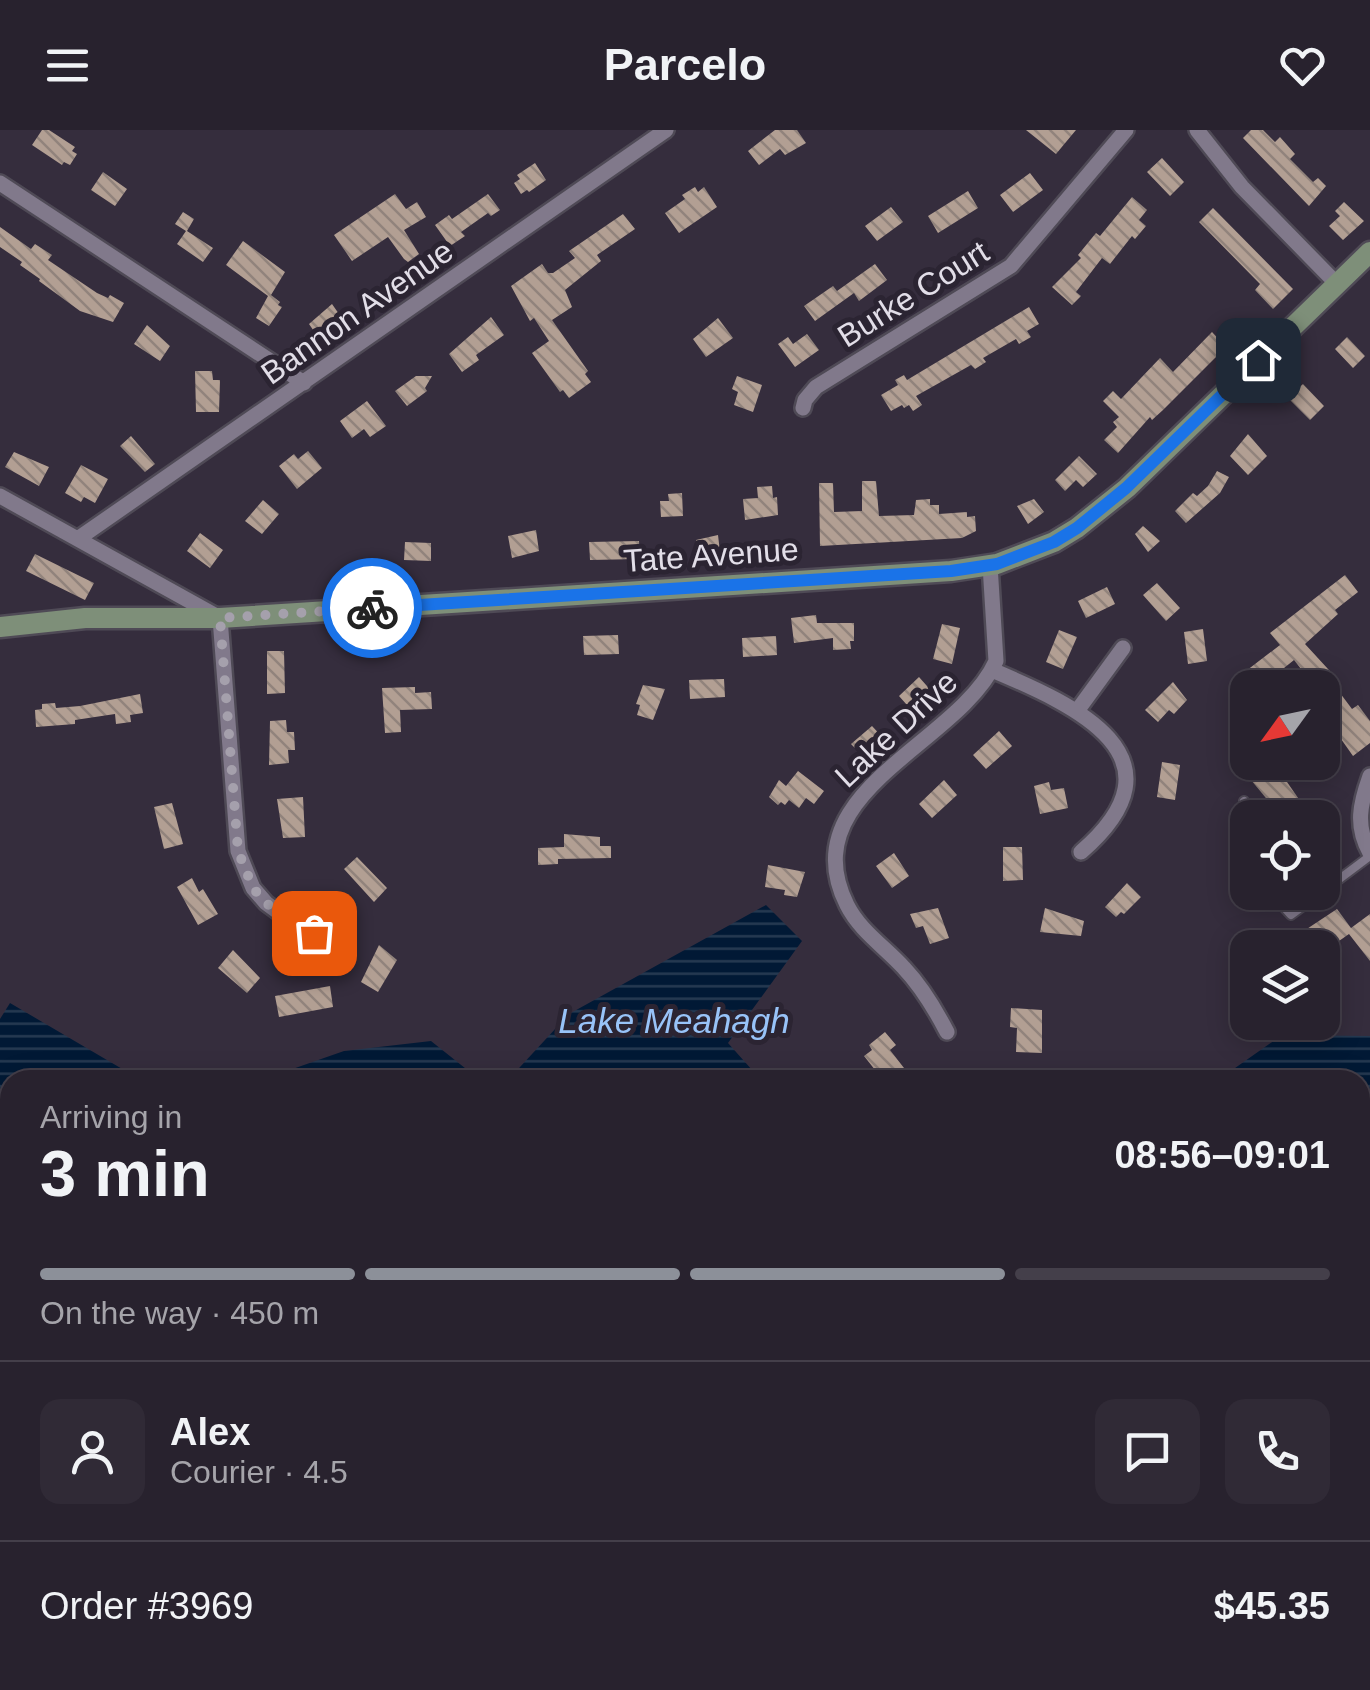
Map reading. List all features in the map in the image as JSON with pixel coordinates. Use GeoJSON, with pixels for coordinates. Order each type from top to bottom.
{"type":"FeatureCollection","features":[{"type":"Feature","properties":{"kind":"street","name":"Bannon Avenue"},"geometry":{"type":"LineString","coordinates":[[79,538],[666,130]]}},
{"type":"Feature","properties":{"kind":"street","name":"Burke Court"},"geometry":{"type":"LineString","coordinates":[[803,408],[816,387],[1011,266],[1126,130]]}},
{"type":"Feature","properties":{"kind":"street"},"geometry":{"type":"LineString","coordinates":[[1197,130],[1242,187],[1337,284]]}},
{"type":"Feature","properties":{"kind":"street"},"geometry":{"type":"LineString","coordinates":[[0,183],[304,383]]}},
{"type":"Feature","properties":{"kind":"street","name":"Tate Avenue"},"geometry":{"type":"LineString","coordinates":[[0,627],[85,618],[220,618],[990,566],[1054,542],[1126,488],[1370,252]]}},
{"type":"Feature","properties":{"kind":"street"},"geometry":{"type":"LineString","coordinates":[[0,496],[220,618],[238,851],[253,888],[266,903],[297,926],[314,933]]}},
{"type":"Feature","properties":{"kind":"street"},"geometry":{"type":"LineString","coordinates":[[990,566],[996,661],[992,670],[1059,698],[1095,722],[1124,761],[1124,792],[1100,835],[1081,852]]}},
{"type":"Feature","properties":{"kind":"street"},"geometry":{"type":"LineString","coordinates":[[1078,711],[1123,648]]}},
{"type":"Feature","properties":{"kind":"street","name":"Lake Drive"},"geometry":{"type":"LineString","coordinates":[[947,1032],[932,1003],[906,970],[858,923],[838,879],[836,854],[848,812],[867,789],[936,730],[992,670]]}},
{"type":"Feature","properties":{"kind":"street"},"geometry":{"type":"LineString","coordinates":[[1370,776],[1359,818],[1370,855]]}},
{"type":"Feature","properties":{"kind":"lane"},"geometry":{"type":"LineString","coordinates":[[1340,878],[1370,855]]}},
{"type":"Feature","properties":{"kind":"water","name":"Lake Meahagh"},"geometry":{"type":"Polygon","coordinates":[[[766,905],[802,941],[728,1043],[752,1070],[517,1070],[569,1014],[766,905]]]}},
{"type":"Feature","properties":{"kind":"water"},"geometry":{"type":"Polygon","coordinates":[[[10,1003],[124,1070],[0,1070],[0,1019],[10,1003]]]}},
{"type":"Feature","properties":{"kind":"water"},"geometry":{"type":"Polygon","coordinates":[[[1340,1036],[1370,1036],[1370,1070],[1232,1070],[1275,1040],[1340,1040],[1340,1036]]]}},
{"type":"Feature","properties":{"kind":"water","name":"Lake Meahagh"},"geometry":{"type":"Polygon","coordinates":[[[431,1041],[467,1070],[290,1070],[344,1051],[431,1041]]]}},
{"type":"Feature","properties":{"kind":"building"},"geometry":{"type":"Polygon","coordinates":[[[42,130],[49,130],[75,147],[72,151],[77,154],[70,165],[62,165],[32,145],[42,130]]]}},
{"type":"Feature","properties":{"kind":"building"},"geometry":{"type":"Polygon","coordinates":[[[775,130],[797,130],[806,143],[785,155],[780,149],[759,165],[748,151],[775,130]]]}},
{"type":"Feature","properties":{"kind":"building"},"geometry":{"type":"Polygon","coordinates":[[[1026,130],[1076,130],[1056,154],[1026,130]]]}},
{"type":"Feature","properties":{"kind":"building"},"geometry":{"type":"Polygon","coordinates":[[[1251,130],[1263,130],[1275,142],[1280,137],[1295,154],[1290,159],[1313,182],[1318,178],[1326,186],[1309,206],[1243,138],[1251,130]]]}},
{"type":"Feature","properties":{"kind":"building"},"geometry":{"type":"Polygon","coordinates":[[[1162,158],[1184,182],[1170,196],[1147,172],[1162,158]]]}},
{"type":"Feature","properties":{"kind":"building"},"geometry":{"type":"Polygon","coordinates":[[[535,163],[546,180],[521,194],[514,183],[520,179],[517,175],[535,163]]]}},
{"type":"Feature","properties":{"kind":"building"},"geometry":{"type":"Polygon","coordinates":[[[103,172],[127,189],[115,206],[91,190],[103,172]]]}},
{"type":"Feature","properties":{"kind":"building"},"geometry":{"type":"Polygon","coordinates":[[[1030,173],[1043,190],[1013,212],[1000,195],[1030,173]]]}},
{"type":"Feature","properties":{"kind":"building"},"geometry":{"type":"Polygon","coordinates":[[[695,187],[698,192],[704,187],[717,207],[679,233],[665,213],[695,187]]]}},
{"type":"Feature","properties":{"kind":"building"},"geometry":{"type":"Polygon","coordinates":[[[968,191],[978,208],[938,233],[928,216],[968,191]]]}},
{"type":"Feature","properties":{"kind":"building"},"geometry":{"type":"Polygon","coordinates":[[[395,194],[406,209],[417,202],[426,217],[404,230],[419,254],[408,262],[388,237],[352,261],[334,235],[395,194]]]}},
{"type":"Feature","properties":{"kind":"building"},"geometry":{"type":"Polygon","coordinates":[[[488,194],[500,210],[491,216],[488,213],[461,232],[465,236],[450,246],[435,225],[449,215],[452,219],[488,194]]]}},
{"type":"Feature","properties":{"kind":"building"},"geometry":{"type":"Polygon","coordinates":[[[1132,197],[1147,210],[1139,220],[1146,226],[1135,239],[1132,236],[1110,264],[1102,258],[1076,292],[1081,296],[1072,305],[1052,287],[1132,197]]]}},
{"type":"Feature","properties":{"kind":"building"},"geometry":{"type":"Polygon","coordinates":[[[1344,202],[1364,221],[1343,240],[1329,226],[1340,216],[1335,211],[1344,202]]]}},
{"type":"Feature","properties":{"kind":"building"},"geometry":{"type":"Polygon","coordinates":[[[891,207],[903,222],[877,241],[865,226],[891,207]]]}},
{"type":"Feature","properties":{"kind":"building"},"geometry":{"type":"Polygon","coordinates":[[[1213,208],[1293,289],[1273,309],[1255,290],[1260,284],[1199,222],[1213,208]]]}},
{"type":"Feature","properties":{"kind":"building"},"geometry":{"type":"Polygon","coordinates":[[[183,212],[194,219],[187,231],[213,248],[203,262],[177,244],[186,231],[175,224],[183,212]]]}},
{"type":"Feature","properties":{"kind":"building"},"geometry":{"type":"Polygon","coordinates":[[[623,214],[635,229],[597,255],[601,261],[565,290],[572,307],[552,320],[588,371],[585,374],[591,382],[569,398],[563,390],[560,392],[532,353],[549,341],[534,318],[530,321],[511,286],[542,264],[548,273],[553,273],[575,258],[569,251],[623,214]]]}},
{"type":"Feature","properties":{"kind":"building"},"geometry":{"type":"Polygon","coordinates":[[[0,227],[31,249],[35,244],[52,255],[48,260],[97,293],[124,303],[113,322],[80,311],[39,281],[20,265],[22,262],[0,247],[0,227]]]}},
{"type":"Feature","properties":{"kind":"building"},"geometry":{"type":"Polygon","coordinates":[[[243,241],[285,272],[271,295],[282,307],[269,326],[256,318],[268,296],[226,265],[243,241]]]}},
{"type":"Feature","properties":{"kind":"building"},"geometry":{"type":"Polygon","coordinates":[[[875,264],[887,280],[859,301],[854,293],[815,321],[804,306],[833,286],[837,291],[875,264]]]}},
{"type":"Feature","properties":{"kind":"building"},"geometry":{"type":"Polygon","coordinates":[[[332,304],[348,327],[333,338],[330,333],[320,340],[309,324],[332,304]]]}},
{"type":"Feature","properties":{"kind":"building"},"geometry":{"type":"Polygon","coordinates":[[[1029,307],[1039,324],[1027,331],[1031,337],[1019,344],[1016,339],[983,358],[986,362],[975,369],[971,365],[916,396],[922,405],[913,411],[909,405],[902,405],[891,411],[881,395],[898,385],[895,380],[904,375],[907,380],[1029,307]]]}},
{"type":"Feature","properties":{"kind":"building"},"geometry":{"type":"Polygon","coordinates":[[[491,317],[504,335],[476,355],[479,360],[462,372],[449,354],[491,317]]]}},
{"type":"Feature","properties":{"kind":"building"},"geometry":{"type":"Polygon","coordinates":[[[718,318],[733,338],[706,357],[693,339],[718,318]]]}},
{"type":"Feature","properties":{"kind":"building"},"geometry":{"type":"Polygon","coordinates":[[[147,325],[170,346],[160,361],[134,344],[147,325]]]}},
{"type":"Feature","properties":{"kind":"building"},"geometry":{"type":"Polygon","coordinates":[[[1212,332],[1226,347],[1163,410],[1152,420],[1150,417],[1118,453],[1104,440],[1117,427],[1113,422],[1119,417],[1103,401],[1113,391],[1121,399],[1160,358],[1173,372],[1212,332]]]}},
{"type":"Feature","properties":{"kind":"building"},"geometry":{"type":"Polygon","coordinates":[[[807,334],[819,350],[795,367],[778,344],[788,337],[793,344],[807,334]]]}},
{"type":"Feature","properties":{"kind":"building"},"geometry":{"type":"Polygon","coordinates":[[[1347,337],[1365,356],[1353,368],[1335,349],[1347,337]]]}},
{"type":"Feature","properties":{"kind":"building"},"geometry":{"type":"Polygon","coordinates":[[[195,371],[212,371],[213,380],[220,380],[219,412],[196,412],[195,371]]]}},
{"type":"Feature","properties":{"kind":"building"},"geometry":{"type":"Polygon","coordinates":[[[416,376],[432,376],[427,391],[407,406],[395,391],[416,376]]]}},
{"type":"Feature","properties":{"kind":"building"},"geometry":{"type":"Polygon","coordinates":[[[737,376],[762,385],[753,412],[734,405],[738,392],[732,389],[737,376]]]}},
{"type":"Feature","properties":{"kind":"building"},"geometry":{"type":"Polygon","coordinates":[[[1303,384],[1324,406],[1310,420],[1288,398],[1303,384]]]}},
{"type":"Feature","properties":{"kind":"building"},"geometry":{"type":"Polygon","coordinates":[[[367,401],[386,426],[370,437],[364,429],[352,438],[340,421],[367,401]]]}},
{"type":"Feature","properties":{"kind":"building"},"geometry":{"type":"Polygon","coordinates":[[[1248,434],[1267,456],[1248,475],[1230,456],[1248,434]]]}},
{"type":"Feature","properties":{"kind":"building"},"geometry":{"type":"Polygon","coordinates":[[[131,436],[155,464],[145,472],[120,446],[131,436]]]}},
{"type":"Feature","properties":{"kind":"building"},"geometry":{"type":"Polygon","coordinates":[[[308,451],[322,468],[297,489],[279,466],[294,454],[298,459],[308,451]]]}},
{"type":"Feature","properties":{"kind":"building"},"geometry":{"type":"Polygon","coordinates":[[[14,452],[49,467],[39,486],[5,467],[14,452]]]}},
{"type":"Feature","properties":{"kind":"building"},"geometry":{"type":"Polygon","coordinates":[[[1079,456],[1097,474],[1083,487],[1076,480],[1065,491],[1055,480],[1079,456]]]}},
{"type":"Feature","properties":{"kind":"building"},"geometry":{"type":"Polygon","coordinates":[[[81,465],[108,479],[95,503],[84,497],[81,502],[65,493],[81,465]]]}},
{"type":"Feature","properties":{"kind":"building"},"geometry":{"type":"Polygon","coordinates":[[[1217,471],[1229,477],[1220,493],[1186,523],[1175,511],[1193,493],[1197,496],[1208,486],[1217,471]]]}},
{"type":"Feature","properties":{"kind":"building"},"geometry":{"type":"Polygon","coordinates":[[[862,481],[876,481],[879,516],[914,515],[916,500],[930,499],[930,505],[939,505],[939,514],[967,512],[967,517],[975,516],[976,531],[962,538],[820,546],[819,483],[833,483],[834,512],[862,511],[862,481]]]}},
{"type":"Feature","properties":{"kind":"building"},"geometry":{"type":"Polygon","coordinates":[[[772,486],[778,515],[745,520],[743,499],[758,498],[757,487],[772,486]]]}},
{"type":"Feature","properties":{"kind":"building"},"geometry":{"type":"Polygon","coordinates":[[[682,493],[683,516],[661,517],[660,501],[669,501],[668,494],[682,493]]]}},
{"type":"Feature","properties":{"kind":"building"},"geometry":{"type":"Polygon","coordinates":[[[1034,499],[1044,512],[1028,524],[1017,506],[1034,499]]]}},
{"type":"Feature","properties":{"kind":"building"},"geometry":{"type":"Polygon","coordinates":[[[263,500],[279,514],[262,534],[245,521],[263,500]]]}},
{"type":"Feature","properties":{"kind":"building"},"geometry":{"type":"Polygon","coordinates":[[[1143,526],[1160,541],[1148,552],[1135,534],[1143,526]]]}},
{"type":"Feature","properties":{"kind":"building"},"geometry":{"type":"Polygon","coordinates":[[[536,530],[539,551],[512,558],[508,536],[536,530]]]}},
{"type":"Feature","properties":{"kind":"building"},"geometry":{"type":"Polygon","coordinates":[[[200,533],[223,550],[210,568],[187,551],[200,533]]]}},
{"type":"Feature","properties":{"kind":"building"},"geometry":{"type":"Polygon","coordinates":[[[718,535],[720,552],[698,555],[696,540],[718,535]]]}},
{"type":"Feature","properties":{"kind":"building"},"geometry":{"type":"Polygon","coordinates":[[[639,541],[640,559],[590,560],[589,542],[639,541]]]}},
{"type":"Feature","properties":{"kind":"building"},"geometry":{"type":"Polygon","coordinates":[[[405,542],[431,543],[431,561],[404,560],[405,542]]]}},
{"type":"Feature","properties":{"kind":"building"},"geometry":{"type":"Polygon","coordinates":[[[35,554],[94,583],[85,600],[26,571],[35,554]]]}},
{"type":"Feature","properties":{"kind":"building"},"geometry":{"type":"Polygon","coordinates":[[[1345,575],[1358,592],[1335,610],[1338,614],[1305,644],[1329,670],[1302,670],[1294,660],[1282,670],[1247,670],[1280,645],[1270,633],[1345,575]]]}},
{"type":"Feature","properties":{"kind":"building"},"geometry":{"type":"Polygon","coordinates":[[[1157,583],[1180,608],[1166,621],[1143,595],[1157,583]]]}},
{"type":"Feature","properties":{"kind":"building"},"geometry":{"type":"Polygon","coordinates":[[[1107,587],[1115,604],[1086,618],[1078,601],[1107,587]]]}},
{"type":"Feature","properties":{"kind":"building"},"geometry":{"type":"Polygon","coordinates":[[[816,615],[817,623],[854,623],[851,649],[833,650],[833,638],[794,643],[791,618],[816,615]]]}},
{"type":"Feature","properties":{"kind":"building"},"geometry":{"type":"Polygon","coordinates":[[[942,624],[960,628],[952,664],[933,659],[942,624]]]}},
{"type":"Feature","properties":{"kind":"building"},"geometry":{"type":"Polygon","coordinates":[[[1203,629],[1207,661],[1188,664],[1184,632],[1203,629]]]}},
{"type":"Feature","properties":{"kind":"building"},"geometry":{"type":"Polygon","coordinates":[[[1059,630],[1077,637],[1063,669],[1046,662],[1059,630]]]}},
{"type":"Feature","properties":{"kind":"building"},"geometry":{"type":"Polygon","coordinates":[[[618,635],[619,654],[584,655],[583,636],[618,635]]]}},
{"type":"Feature","properties":{"kind":"building"},"geometry":{"type":"Polygon","coordinates":[[[776,636],[777,655],[743,657],[742,638],[776,636]]]}},
{"type":"Feature","properties":{"kind":"building"},"geometry":{"type":"Polygon","coordinates":[[[267,651],[284,651],[285,693],[267,694],[267,651]]]}},
{"type":"Feature","properties":{"kind":"building"},"geometry":{"type":"Polygon","coordinates":[[[919,677],[934,694],[914,713],[899,696],[919,677]]]}},
{"type":"Feature","properties":{"kind":"building"},"geometry":{"type":"Polygon","coordinates":[[[724,679],[725,697],[690,699],[689,680],[724,679]]]}},
{"type":"Feature","properties":{"kind":"building"},"geometry":{"type":"Polygon","coordinates":[[[1173,682],[1187,700],[1174,714],[1169,710],[1158,722],[1145,710],[1173,682]]]}},
{"type":"Feature","properties":{"kind":"building"},"geometry":{"type":"Polygon","coordinates":[[[643,685],[665,689],[653,720],[637,715],[640,705],[636,704],[643,685]]]}},
{"type":"Feature","properties":{"kind":"building"},"geometry":{"type":"Polygon","coordinates":[[[415,687],[415,693],[431,692],[432,709],[400,710],[401,732],[385,733],[382,688],[415,687]]]}},
{"type":"Feature","properties":{"kind":"building"},"geometry":{"type":"Polygon","coordinates":[[[1340,693],[1352,709],[1358,705],[1370,721],[1370,743],[1353,756],[1340,738],[1340,693]]]}},
{"type":"Feature","properties":{"kind":"building"},"geometry":{"type":"Polygon","coordinates":[[[140,694],[143,713],[130,715],[131,722],[116,724],[115,714],[75,720],[75,724],[36,727],[35,710],[42,709],[42,704],[55,703],[56,708],[80,706],[140,694]]]}},
{"type":"Feature","properties":{"kind":"building"},"geometry":{"type":"Polygon","coordinates":[[[286,720],[287,732],[294,732],[295,750],[288,750],[289,763],[269,765],[270,721],[286,720]]]}},
{"type":"Feature","properties":{"kind":"building"},"geometry":{"type":"Polygon","coordinates":[[[872,726],[885,740],[865,758],[851,744],[872,726]]]}},
{"type":"Feature","properties":{"kind":"building"},"geometry":{"type":"Polygon","coordinates":[[[999,731],[1012,746],[986,769],[973,755],[999,731]]]}},
{"type":"Feature","properties":{"kind":"building"},"geometry":{"type":"Polygon","coordinates":[[[1162,762],[1180,765],[1175,800],[1157,797],[1162,762]]]}},
{"type":"Feature","properties":{"kind":"building"},"geometry":{"type":"Polygon","coordinates":[[[798,771],[824,791],[814,804],[806,798],[799,808],[789,800],[778,805],[769,797],[779,780],[786,786],[798,771]]]}},
{"type":"Feature","properties":{"kind":"building"},"geometry":{"type":"Polygon","coordinates":[[[944,780],[957,795],[932,818],[919,804],[944,780]]]}},
{"type":"Feature","properties":{"kind":"building"},"geometry":{"type":"Polygon","coordinates":[[[1251,780],[1286,780],[1300,800],[1268,800],[1251,780]]]}},
{"type":"Feature","properties":{"kind":"building"},"geometry":{"type":"Polygon","coordinates":[[[1049,782],[1051,790],[1064,788],[1068,808],[1040,814],[1034,786],[1049,782]]]}},
{"type":"Feature","properties":{"kind":"building"},"geometry":{"type":"Polygon","coordinates":[[[303,797],[305,837],[283,838],[277,799],[303,797]]]}},
{"type":"Feature","properties":{"kind":"building"},"geometry":{"type":"Polygon","coordinates":[[[172,803],[183,844],[164,849],[154,807],[172,803]]]}},
{"type":"Feature","properties":{"kind":"building"},"geometry":{"type":"Polygon","coordinates":[[[564,834],[600,837],[600,846],[611,846],[611,858],[558,859],[558,864],[538,865],[538,848],[564,847],[564,834]]]}},
{"type":"Feature","properties":{"kind":"building"},"geometry":{"type":"Polygon","coordinates":[[[1003,847],[1022,847],[1023,880],[1003,881],[1003,847]]]}},
{"type":"Feature","properties":{"kind":"building"},"geometry":{"type":"Polygon","coordinates":[[[894,853],[909,876],[892,888],[876,866],[894,853]]]}},
{"type":"Feature","properties":{"kind":"building"},"geometry":{"type":"Polygon","coordinates":[[[357,857],[387,888],[374,902],[344,869],[357,857]]]}},
{"type":"Feature","properties":{"kind":"building"},"geometry":{"type":"Polygon","coordinates":[[[768,865],[805,872],[797,897],[784,895],[785,890],[765,887],[768,865]]]}},
{"type":"Feature","properties":{"kind":"building"},"geometry":{"type":"Polygon","coordinates":[[[192,878],[218,914],[198,925],[177,887],[192,878]]]}},
{"type":"Feature","properties":{"kind":"building"},"geometry":{"type":"Polygon","coordinates":[[[1127,883],[1141,897],[1116,917],[1105,907],[1127,883]]]}},
{"type":"Feature","properties":{"kind":"building"},"geometry":{"type":"Polygon","coordinates":[[[938,908],[949,938],[930,944],[923,926],[916,928],[910,914],[938,908]]]}},
{"type":"Feature","properties":{"kind":"building"},"geometry":{"type":"Polygon","coordinates":[[[1045,908],[1084,921],[1081,936],[1040,932],[1045,908]]]}},
{"type":"Feature","properties":{"kind":"building"},"geometry":{"type":"Polygon","coordinates":[[[1335,910],[1351,928],[1370,914],[1370,961],[1349,934],[1340,940],[1340,930],[1305,930],[1335,910]]]}},
{"type":"Feature","properties":{"kind":"building"},"geometry":{"type":"Polygon","coordinates":[[[379,945],[397,960],[378,992],[361,982],[379,945]]]}},
{"type":"Feature","properties":{"kind":"building"},"geometry":{"type":"Polygon","coordinates":[[[233,950],[260,978],[247,993],[218,968],[233,950]]]}},
{"type":"Feature","properties":{"kind":"building"},"geometry":{"type":"Polygon","coordinates":[[[330,986],[333,1007],[279,1017],[275,996],[330,986]]]}},
{"type":"Feature","properties":{"kind":"building"},"geometry":{"type":"Polygon","coordinates":[[[1011,1008],[1042,1010],[1042,1053],[1016,1052],[1017,1028],[1010,1027],[1011,1008]]]}},
{"type":"Feature","properties":{"kind":"building"},"geometry":{"type":"Polygon","coordinates":[[[885,1032],[896,1045],[890,1050],[904,1068],[875,1070],[864,1056],[872,1050],[869,1045],[885,1032]]]}},
{"type":"Feature","properties":{"kind":"way so far"},"geometry":{"type":"LineString","coordinates":[[314,933],[297,926],[266,903],[253,888],[238,851],[220,618],[372,608]]}},
{"type":"Feature","properties":{"kind":"route"},"geometry":{"type":"LineString","coordinates":[[372,608],[951,571],[997,564],[1054,542],[1077,528],[1126,488],[1258,360]]}}]}
